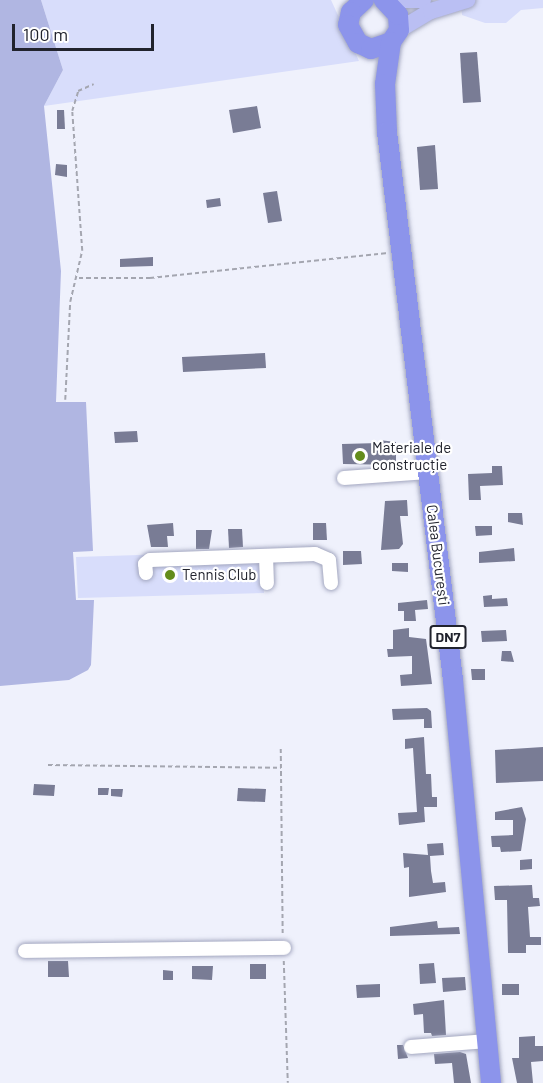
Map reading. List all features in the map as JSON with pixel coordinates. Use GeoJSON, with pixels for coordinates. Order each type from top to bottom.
{"type":"FeatureCollection","features":[{"type":"Feature","properties":{"kind":"highway","name":"Calea București"},"geometry":{"type":"LineString","coordinates":[[364,0],[346,9],[350,32],[364,47],[384,100],[460,740],[491,1083]]}},
{"type":"Feature","properties":{"kind":"highway"},"geometry":{"type":"LineString","coordinates":[[364,47],[378,49],[395,36],[398,15],[384,0]]}},
{"type":"Feature","properties":{"kind":"highway","name":"Calea București"},"geometry":{"type":"LineString","coordinates":[[384,100],[395,36]]}},
{"type":"Feature","properties":{"kind":"main road"},"geometry":{"type":"LineString","coordinates":[[392,0],[423,0]]}},
{"type":"Feature","properties":{"kind":"main road"},"geometry":{"type":"LineString","coordinates":[[395,36],[431,11],[467,0]]}},
{"type":"Feature","properties":{"kind":"street"},"geometry":{"type":"LineString","coordinates":[[344,478],[428,472]]}},
{"type":"Feature","properties":{"kind":"street"},"geometry":{"type":"LineString","coordinates":[[266,556],[267,583]]}},
{"type":"Feature","properties":{"kind":"street"},"geometry":{"type":"LineString","coordinates":[[146,573],[145,564],[150,560],[266,556],[326,557],[332,583]]}},
{"type":"Feature","properties":{"kind":"street"},"geometry":{"type":"LineString","coordinates":[[26,951],[284,948]]}},
{"type":"Feature","properties":{"kind":"street"},"geometry":{"type":"LineString","coordinates":[[411,1047],[488,1041]]}},
{"type":"Feature","properties":{"kind":"path"},"geometry":{"type":"LineString","coordinates":[[65,400],[70,302],[78,278],[82,251],[72,111],[78,91],[94,84]]}},
{"type":"Feature","properties":{"kind":"path"},"geometry":{"type":"LineString","coordinates":[[78,278],[150,278],[363,257],[402,248]]}},
{"type":"Feature","properties":{"kind":"path"},"geometry":{"type":"LineString","coordinates":[[281,749],[288,1083]]}},
{"type":"Feature","properties":{"kind":"path"},"geometry":{"type":"LineString","coordinates":[[48,765],[282,768]]}},
{"type":"Feature","properties":{"kind":"shaded area"},"geometry":{"type":"Polygon","coordinates":[[[0,0],[41,0],[63,70],[44,106],[61,271],[56,402],[86,402],[93,551],[73,552],[76,600],[94,600],[91,665],[88,670],[69,680],[0,686],[0,0]]]}},
{"type":"Feature","properties":{"kind":"shaded area"},"geometry":{"type":"Polygon","coordinates":[[[41,0],[331,0],[359,61],[44,106],[63,70],[41,0]]]}},
{"type":"Feature","properties":{"kind":"shaded area"},"geometry":{"type":"Polygon","coordinates":[[[461,0],[543,0],[543,8],[521,10],[506,23],[485,23],[462,15],[461,0]]]}},
{"type":"Feature","properties":{"kind":"shaded area","name":"Tennis Club"},"geometry":{"type":"Polygon","coordinates":[[[263,551],[264,593],[78,598],[76,557],[263,551]]]}},
{"type":"Feature","properties":{"kind":"building"},"geometry":{"type":"Polygon","coordinates":[[[477,52],[481,102],[463,103],[460,53],[477,52]]]}},
{"type":"Feature","properties":{"kind":"building"},"geometry":{"type":"Polygon","coordinates":[[[257,106],[261,128],[233,133],[229,110],[257,106]]]}},
{"type":"Feature","properties":{"kind":"building"},"geometry":{"type":"Polygon","coordinates":[[[57,110],[64,110],[65,129],[57,129],[57,110]]]}},
{"type":"Feature","properties":{"kind":"building"},"geometry":{"type":"Polygon","coordinates":[[[435,145],[438,189],[420,190],[417,147],[435,145]]]}},
{"type":"Feature","properties":{"kind":"building"},"geometry":{"type":"Polygon","coordinates":[[[56,164],[67,165],[67,177],[55,175],[56,164]]]}},
{"type":"Feature","properties":{"kind":"building"},"geometry":{"type":"Polygon","coordinates":[[[277,191],[282,221],[268,223],[263,193],[277,191]]]}},
{"type":"Feature","properties":{"kind":"building"},"geometry":{"type":"Polygon","coordinates":[[[220,198],[221,206],[207,208],[206,200],[220,198]]]}},
{"type":"Feature","properties":{"kind":"building"},"geometry":{"type":"Polygon","coordinates":[[[153,257],[153,266],[120,267],[120,259],[153,257]]]}},
{"type":"Feature","properties":{"kind":"building"},"geometry":{"type":"Polygon","coordinates":[[[265,353],[266,368],[183,372],[182,357],[265,353]]]}},
{"type":"Feature","properties":{"kind":"building"},"geometry":{"type":"Polygon","coordinates":[[[137,431],[138,442],[115,443],[114,432],[137,431]]]}},
{"type":"Feature","properties":{"kind":"building"},"geometry":{"type":"Polygon","coordinates":[[[379,440],[396,442],[396,465],[343,464],[342,444],[379,443],[379,440]]]}},
{"type":"Feature","properties":{"kind":"building"},"geometry":{"type":"Polygon","coordinates":[[[492,466],[502,466],[503,485],[480,486],[481,500],[469,500],[468,474],[492,473],[492,466]]]}},
{"type":"Feature","properties":{"kind":"building"},"geometry":{"type":"Polygon","coordinates":[[[407,500],[408,516],[400,516],[403,544],[399,549],[381,550],[385,501],[407,500]]]}},
{"type":"Feature","properties":{"kind":"building"},"geometry":{"type":"Polygon","coordinates":[[[508,513],[522,513],[523,525],[508,522],[508,513]]]}},
{"type":"Feature","properties":{"kind":"building"},"geometry":{"type":"Polygon","coordinates":[[[173,523],[174,536],[167,536],[168,547],[151,547],[147,525],[173,523]]]}},
{"type":"Feature","properties":{"kind":"building"},"geometry":{"type":"Polygon","coordinates":[[[313,523],[326,523],[327,540],[313,540],[313,523]]]}},
{"type":"Feature","properties":{"kind":"building"},"geometry":{"type":"Polygon","coordinates":[[[475,526],[492,526],[492,535],[476,536],[475,526]]]}},
{"type":"Feature","properties":{"kind":"building"},"geometry":{"type":"Polygon","coordinates":[[[228,529],[242,529],[243,547],[229,548],[228,529]]]}},
{"type":"Feature","properties":{"kind":"building"},"geometry":{"type":"Polygon","coordinates":[[[196,530],[212,530],[209,549],[196,549],[196,530]]]}},
{"type":"Feature","properties":{"kind":"building"},"geometry":{"type":"Polygon","coordinates":[[[514,548],[515,561],[479,563],[479,552],[514,548]]]}},
{"type":"Feature","properties":{"kind":"building"},"geometry":{"type":"Polygon","coordinates":[[[343,551],[361,551],[362,564],[343,565],[343,551]]]}},
{"type":"Feature","properties":{"kind":"building"},"geometry":{"type":"Polygon","coordinates":[[[392,563],[408,563],[408,572],[392,571],[392,563]]]}},
{"type":"Feature","properties":{"kind":"building"},"geometry":{"type":"Polygon","coordinates":[[[492,595],[492,599],[507,598],[508,606],[484,607],[483,596],[492,595]]]}},
{"type":"Feature","properties":{"kind":"building"},"geometry":{"type":"Polygon","coordinates":[[[427,600],[428,609],[415,610],[416,621],[404,621],[404,611],[398,611],[398,603],[427,600]]]}},
{"type":"Feature","properties":{"kind":"building"},"geometry":{"type":"Polygon","coordinates":[[[409,628],[409,637],[426,639],[432,684],[401,686],[400,675],[412,674],[412,656],[388,657],[387,649],[393,649],[393,630],[409,628]]]}},
{"type":"Feature","properties":{"kind":"building"},"geometry":{"type":"Polygon","coordinates":[[[506,630],[507,641],[482,642],[481,631],[506,630]]]}},
{"type":"Feature","properties":{"kind":"building"},"geometry":{"type":"Polygon","coordinates":[[[502,651],[511,651],[514,662],[501,661],[502,651]]]}},
{"type":"Feature","properties":{"kind":"building"},"geometry":{"type":"Polygon","coordinates":[[[471,669],[485,669],[485,680],[472,680],[471,669]]]}},
{"type":"Feature","properties":{"kind":"building"},"geometry":{"type":"Polygon","coordinates":[[[427,708],[431,711],[432,728],[424,728],[424,719],[393,720],[392,709],[427,708]]]}},
{"type":"Feature","properties":{"kind":"building"},"geometry":{"type":"Polygon","coordinates":[[[424,737],[426,774],[431,774],[432,797],[437,797],[437,807],[424,807],[425,822],[399,825],[398,813],[417,812],[413,748],[405,749],[405,739],[424,737]]]}},
{"type":"Feature","properties":{"kind":"building"},"geometry":{"type":"Polygon","coordinates":[[[543,747],[543,781],[496,783],[495,750],[543,747]]]}},
{"type":"Feature","properties":{"kind":"building"},"geometry":{"type":"Polygon","coordinates":[[[34,784],[55,785],[54,796],[33,795],[34,784]]]}},
{"type":"Feature","properties":{"kind":"building"},"geometry":{"type":"Polygon","coordinates":[[[98,788],[109,788],[108,795],[98,795],[98,788]]]}},
{"type":"Feature","properties":{"kind":"building"},"geometry":{"type":"Polygon","coordinates":[[[238,788],[266,789],[265,802],[237,801],[238,788]]]}},
{"type":"Feature","properties":{"kind":"building"},"geometry":{"type":"Polygon","coordinates":[[[111,789],[123,789],[122,797],[111,796],[111,789]]]}},
{"type":"Feature","properties":{"kind":"building"},"geometry":{"type":"Polygon","coordinates":[[[522,807],[526,819],[521,851],[501,852],[500,847],[492,847],[491,836],[513,835],[513,820],[495,820],[495,812],[522,807]]]}},
{"type":"Feature","properties":{"kind":"building"},"geometry":{"type":"Polygon","coordinates":[[[443,843],[444,855],[430,856],[433,883],[445,882],[446,892],[409,897],[409,867],[404,868],[403,853],[428,855],[427,844],[443,843]]]}},
{"type":"Feature","properties":{"kind":"building"},"geometry":{"type":"Polygon","coordinates":[[[532,859],[532,869],[520,870],[520,860],[532,859]]]}},
{"type":"Feature","properties":{"kind":"building"},"geometry":{"type":"Polygon","coordinates":[[[532,885],[533,898],[539,898],[540,906],[528,907],[530,937],[541,937],[541,945],[526,945],[526,953],[508,953],[507,900],[495,900],[494,886],[532,885]]]}},
{"type":"Feature","properties":{"kind":"building"},"geometry":{"type":"Polygon","coordinates":[[[437,921],[438,928],[459,927],[460,934],[390,936],[390,927],[437,921]]]}},
{"type":"Feature","properties":{"kind":"building"},"geometry":{"type":"Polygon","coordinates":[[[48,961],[68,961],[69,977],[48,977],[48,961]]]}},
{"type":"Feature","properties":{"kind":"building"},"geometry":{"type":"Polygon","coordinates":[[[434,963],[436,983],[420,984],[419,964],[434,963]]]}},
{"type":"Feature","properties":{"kind":"building"},"geometry":{"type":"Polygon","coordinates":[[[250,964],[266,964],[266,979],[250,979],[250,964]]]}},
{"type":"Feature","properties":{"kind":"building"},"geometry":{"type":"Polygon","coordinates":[[[192,966],[213,966],[212,980],[192,979],[192,966]]]}},
{"type":"Feature","properties":{"kind":"building"},"geometry":{"type":"Polygon","coordinates":[[[163,970],[173,971],[173,980],[163,980],[163,970]]]}},
{"type":"Feature","properties":{"kind":"building"},"geometry":{"type":"Polygon","coordinates":[[[465,977],[466,990],[443,992],[442,978],[465,977]]]}},
{"type":"Feature","properties":{"kind":"building"},"geometry":{"type":"Polygon","coordinates":[[[380,984],[380,997],[357,998],[356,985],[380,984]]]}},
{"type":"Feature","properties":{"kind":"building"},"geometry":{"type":"Polygon","coordinates":[[[502,984],[519,984],[519,995],[502,995],[502,984]]]}},
{"type":"Feature","properties":{"kind":"building"},"geometry":{"type":"Polygon","coordinates":[[[444,1000],[446,1035],[432,1036],[431,1033],[424,1033],[423,1014],[414,1015],[413,1004],[444,1000]]]}},
{"type":"Feature","properties":{"kind":"building"},"geometry":{"type":"Polygon","coordinates":[[[535,1036],[535,1046],[543,1046],[543,1061],[531,1062],[533,1083],[517,1083],[512,1058],[519,1058],[519,1037],[535,1036]]]}},
{"type":"Feature","properties":{"kind":"building"},"geometry":{"type":"Polygon","coordinates":[[[397,1045],[403,1045],[408,1058],[398,1059],[397,1045]]]}},
{"type":"Feature","properties":{"kind":"building"},"geometry":{"type":"Polygon","coordinates":[[[460,1052],[466,1054],[471,1083],[454,1083],[452,1063],[435,1064],[434,1054],[460,1052]]]}},
{"type":"Feature","properties":{"kind":"place","name":"Materiale de construcție"},"geometry":{"type":"Point","coordinates":[360,456]}},
{"type":"Feature","properties":{"kind":"place","name":"Tennis Club"},"geometry":{"type":"Point","coordinates":[170,575]}}]}
